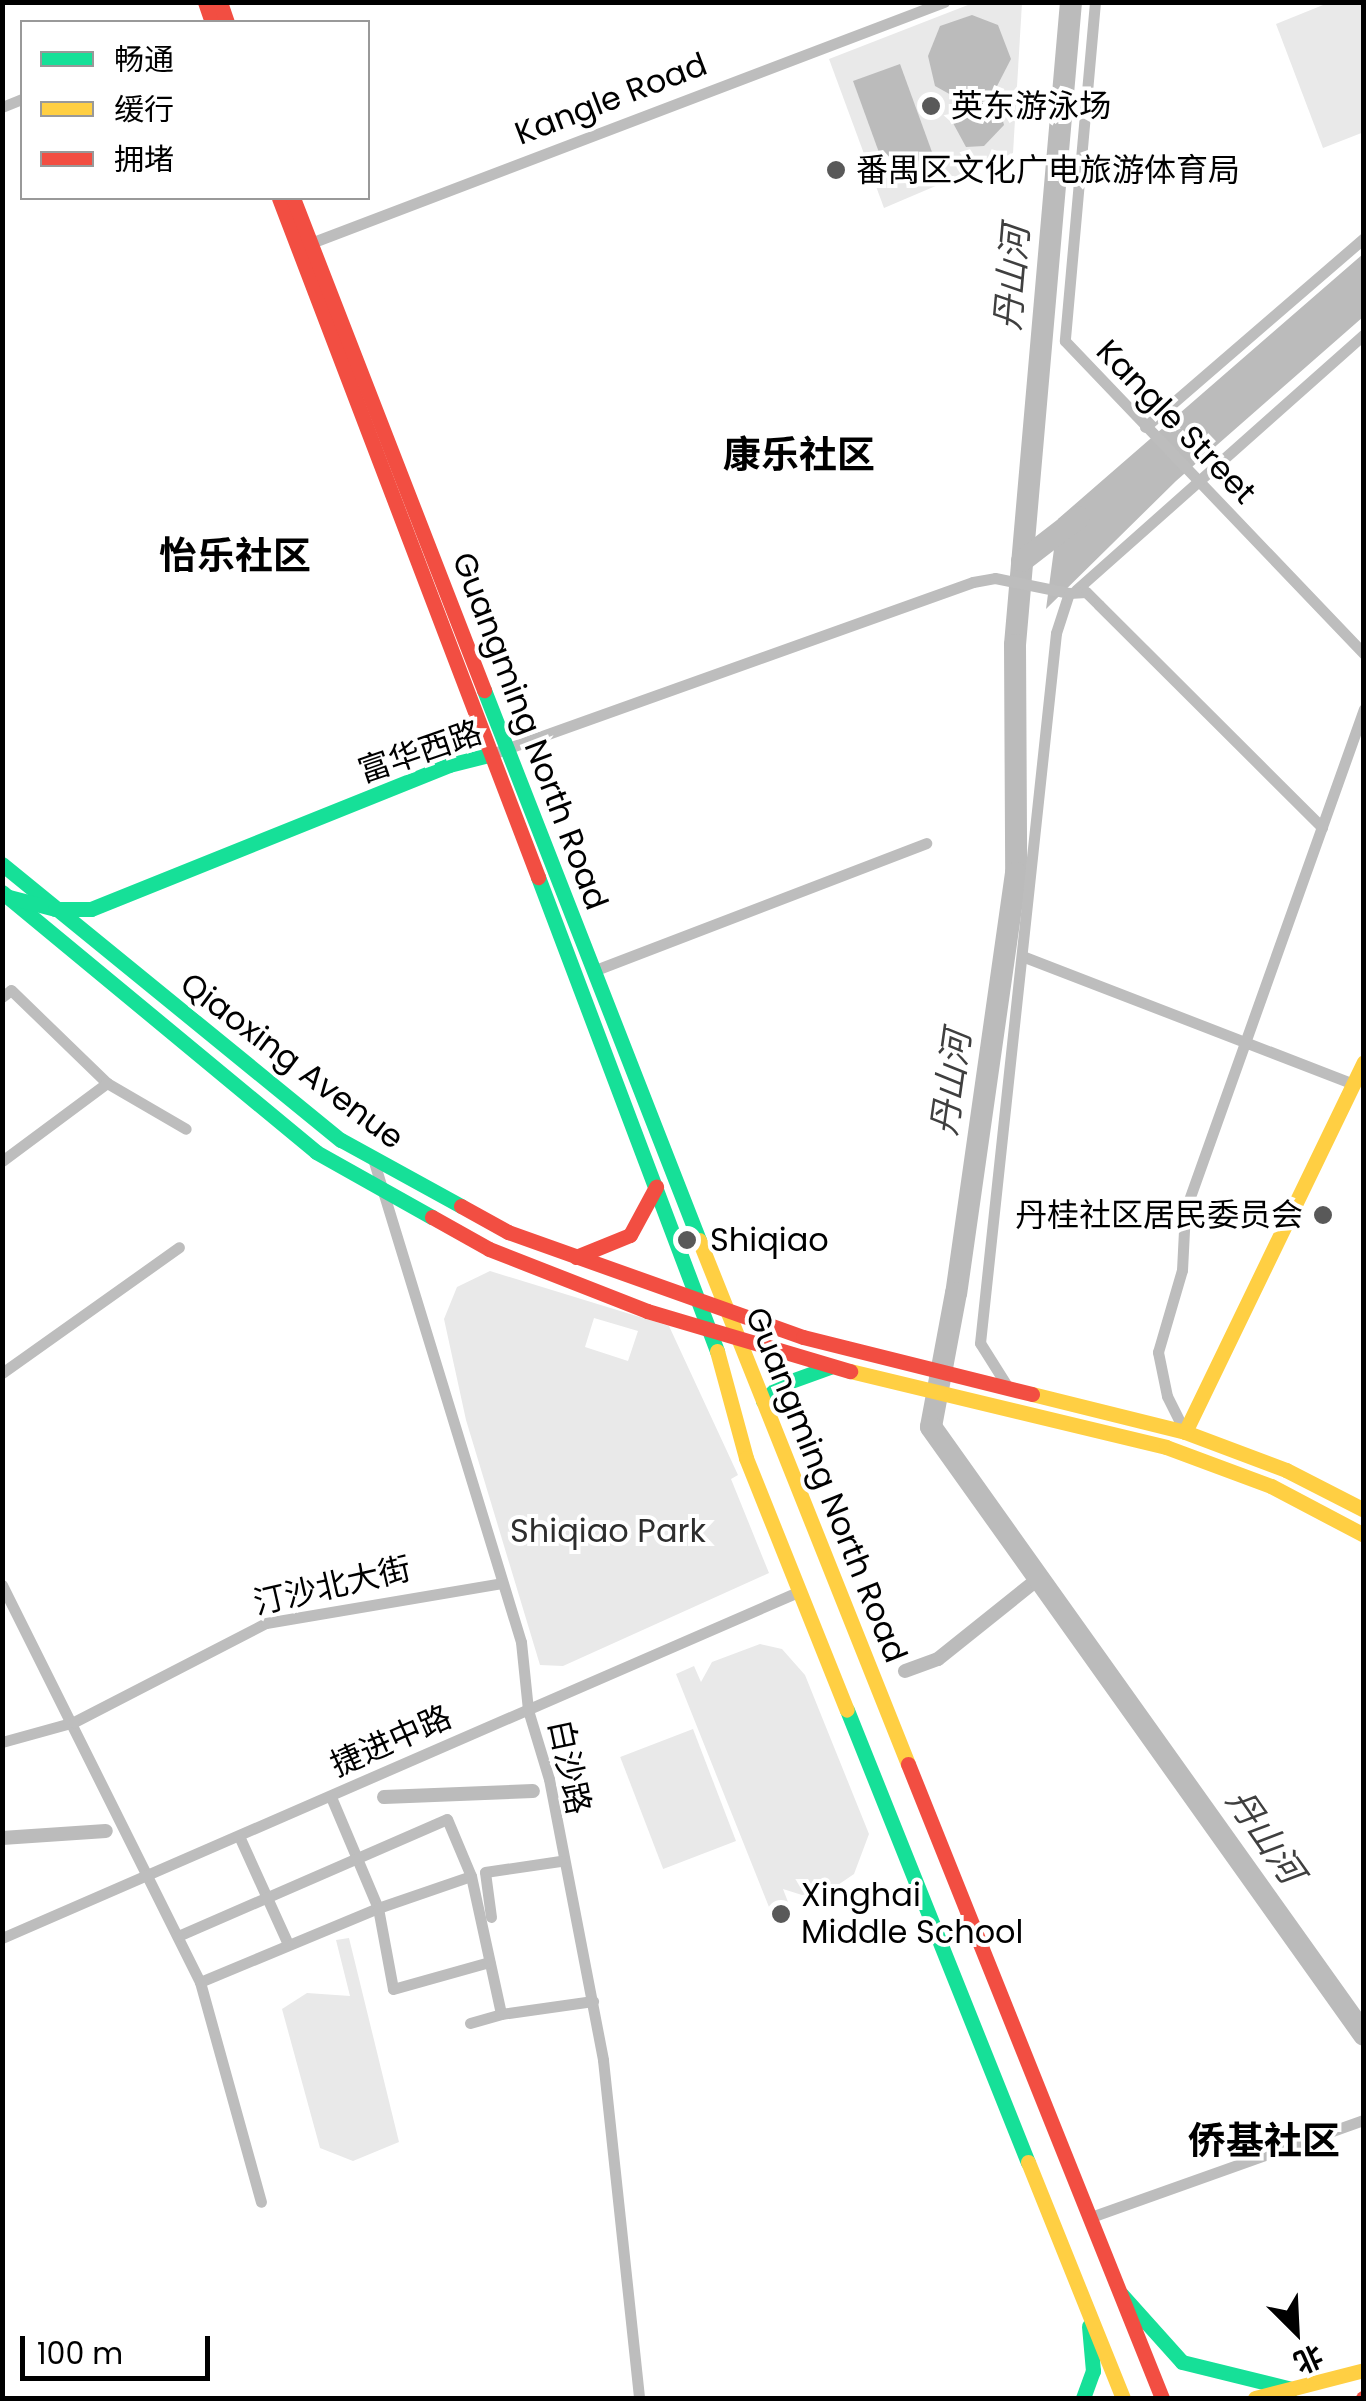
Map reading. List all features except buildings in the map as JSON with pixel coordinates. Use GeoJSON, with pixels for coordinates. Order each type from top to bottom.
{"type":"FeatureCollection","features":[{"type":"Feature","properties":{"kind":"main road","name":"Guangming North Road"},"geometry":{"type":"LineString","coordinates":[[279,200],[304,246],[508,752],[727,1313],[1162,2398]]}},
{"type":"Feature","properties":{"kind":"main road","name":"Guangming North Road"},"geometry":{"type":"LineString","coordinates":[[294,200],[304,246],[490,755],[710,1331],[736,1422],[800,1592],[1123,2398]]}},
{"type":"Feature","properties":{"kind":"main road","name":"富华西路"},"geometry":{"type":"LineString","coordinates":[[54,909],[91,909],[448,764],[490,755]]}},
{"type":"Feature","properties":{"kind":"main road","name":"Qiaoxing Avenue"},"geometry":{"type":"LineString","coordinates":[[2,864],[233,1057],[374,1162],[571,1257],[727,1313],[916,1370],[954,1389]]}},
{"type":"Feature","properties":{"kind":"main road","name":"Qiaoxing Avenue"},"geometry":{"type":"LineString","coordinates":[[5,897],[276,1122],[382,1194],[526,1265],[710,1331],[908,1387],[954,1389]]}},
{"type":"Feature","properties":{"kind":"main road"},"geometry":{"type":"LineString","coordinates":[[5,897],[54,909]]}},
{"type":"Feature","properties":{"kind":"main road"},"geometry":{"type":"LineString","coordinates":[[1185,1432],[1364,1062]]}},
{"type":"Feature","properties":{"kind":"main road"},"geometry":{"type":"LineString","coordinates":[[571,1257],[602,1252],[630,1235],[646,1217],[656,1186]]}},
{"type":"Feature","properties":{"kind":"main road"},"geometry":{"type":"LineString","coordinates":[[736,1422],[766,1406],[780,1384],[830,1367]]}},
{"type":"Feature","properties":{"kind":"main road"},"geometry":{"type":"LineString","coordinates":[[954,1389],[1011,1392],[1185,1432],[1286,1470],[1364,1510]]}},
{"type":"Feature","properties":{"kind":"main road"},"geometry":{"type":"LineString","coordinates":[[954,1389],[1166,1447],[1271,1486],[1364,1535]]}},
{"type":"Feature","properties":{"kind":"main road"},"geometry":{"type":"LineString","coordinates":[[1121,2294],[1182,2362],[1292,2389]]}},
{"type":"Feature","properties":{"kind":"main road"},"geometry":{"type":"LineString","coordinates":[[1083,2398],[1092,2371],[1088,2307]]}},
{"type":"Feature","properties":{"kind":"main road"},"geometry":{"type":"LineString","coordinates":[[1254,2398],[1364,2370]]}},
{"type":"Feature","properties":{"kind":"street","name":"Kangle Road"},"geometry":{"type":"LineString","coordinates":[[304,246],[944,2]]}},
{"type":"Feature","properties":{"kind":"street","name":"Kangle Street"},"geometry":{"type":"LineString","coordinates":[[1095,2],[1065,342],[1364,654]]}},
{"type":"Feature","properties":{"kind":"street"},"geometry":{"type":"LineString","coordinates":[[1146,427],[1364,238]]}},
{"type":"Feature","properties":{"kind":"street"},"geometry":{"type":"LineString","coordinates":[[1011,1392],[980,1343],[1056,633],[1073,592],[1194,478],[1364,334]]}},
{"type":"Feature","properties":{"kind":"street","name":"富华西路"},"geometry":{"type":"LineString","coordinates":[[490,755],[508,752],[973,582],[996,578],[1073,592]]}},
{"type":"Feature","properties":{"kind":"street"},"geometry":{"type":"LineString","coordinates":[[1073,592],[1120,625],[1322,827]]}},
{"type":"Feature","properties":{"kind":"street"},"geometry":{"type":"LineString","coordinates":[[1185,1432],[1167,1396],[1158,1352],[1182,1270],[1185,1211],[1364,709]]}},
{"type":"Feature","properties":{"kind":"street"},"geometry":{"type":"LineString","coordinates":[[594,971],[926,843]]}},
{"type":"Feature","properties":{"kind":"street"},"geometry":{"type":"LineString","coordinates":[[1022,956],[1353,1084]]}},
{"type":"Feature","properties":{"kind":"street"},"geometry":{"type":"LineString","coordinates":[[2,997],[10,990],[107,1082],[186,1128]]}},
{"type":"Feature","properties":{"kind":"street"},"geometry":{"type":"LineString","coordinates":[[2,1160],[107,1082]]}},
{"type":"Feature","properties":{"kind":"street","name":"白沙路"},"geometry":{"type":"LineString","coordinates":[[374,1162],[521,1642],[528,1710],[549,1779],[560,1861],[593,2001],[639,2398]]}},
{"type":"Feature","properties":{"kind":"street"},"geometry":{"type":"LineString","coordinates":[[2,1373],[179,1247]]}},
{"type":"Feature","properties":{"kind":"street","name":"汀沙北大街"},"geometry":{"type":"LineString","coordinates":[[2,1742],[74,1722],[266,1622],[502,1583]]}},
{"type":"Feature","properties":{"kind":"street"},"geometry":{"type":"LineString","coordinates":[[2,1585],[74,1722],[200,1982],[261,2202]]}},
{"type":"Feature","properties":{"kind":"street","name":"捷进中路"},"geometry":{"type":"LineString","coordinates":[[2,1938],[800,1592]]}},
{"type":"Feature","properties":{"kind":"street"},"geometry":{"type":"LineString","coordinates":[[331,1797],[378,1908],[393,1989],[490,1962]]}},
{"type":"Feature","properties":{"kind":"street"},"geometry":{"type":"LineString","coordinates":[[178,1936],[447,1819],[471,1876],[501,2014]]}},
{"type":"Feature","properties":{"kind":"street"},"geometry":{"type":"LineString","coordinates":[[238,1836],[288,1944]]}},
{"type":"Feature","properties":{"kind":"street"},"geometry":{"type":"LineString","coordinates":[[491,1916],[485,1872],[560,1861]]}},
{"type":"Feature","properties":{"kind":"street"},"geometry":{"type":"LineString","coordinates":[[200,1982],[378,1908],[471,1876]]}},
{"type":"Feature","properties":{"kind":"street"},"geometry":{"type":"LineString","coordinates":[[470,2023],[501,2014],[593,2001]]}},
{"type":"Feature","properties":{"kind":"street"},"geometry":{"type":"LineString","coordinates":[[1090,2218],[1364,2120]]}},
{"type":"Feature","properties":{"kind":"green space","name":"英东游泳场"},"geometry":{"type":"Polygon","coordinates":[[[973,3],[1022,3],[1013,153],[884,208],[829,59],[973,3]]]}},
{"type":"Feature","properties":{"kind":"green space"},"geometry":{"type":"Polygon","coordinates":[[[1328,3],[1363,3],[1364,132],[1323,148],[1276,24],[1328,3]]]}},
{"type":"Feature","properties":{"kind":"green space","name":"Shiqiao Park"},"geometry":{"type":"Polygon","coordinates":[[[490,1271],[669,1326],[738,1475],[731,1479],[769,1573],[563,1666],[540,1665],[466,1420],[444,1319],[457,1287],[490,1271]],[[594,1318],[585,1347],[628,1361],[638,1331],[594,1318]]]}},
{"type":"Feature","properties":{"kind":"green space"},"geometry":{"type":"Polygon","coordinates":[[[760,1644],[782,1649],[805,1675],[869,1834],[854,1874],[829,1891],[802,1895],[783,1889],[793,1915],[775,1922],[676,1674],[694,1666],[701,1682],[712,1662],[760,1644]]]}},
{"type":"Feature","properties":{"kind":"green space"},"geometry":{"type":"Polygon","coordinates":[[[693,1729],[736,1841],[663,1869],[620,1757],[693,1729]]]}},
{"type":"Feature","properties":{"kind":"green space"},"geometry":{"type":"Polygon","coordinates":[[[349,1938],[399,2142],[353,2161],[320,2148],[282,2009],[307,1993],[350,1996],[336,1940],[349,1938]]]}},
{"type":"Feature","properties":{"kind":"shaded area"},"geometry":{"type":"Polygon","coordinates":[[[972,15],[998,25],[1011,59],[995,90],[1004,125],[984,146],[966,147],[953,123],[953,96],[935,86],[928,56],[940,26],[972,15]]]}},
{"type":"Feature","properties":{"kind":"shaded area"},"geometry":{"type":"Polygon","coordinates":[[[900,64],[933,155],[886,172],[853,81],[900,64]]]}},
{"type":"Feature","properties":{"kind":"shaded area"},"geometry":{"type":"Polygon","coordinates":[[[1363,254],[1363,317],[1176,481],[1046,609],[1058,519],[1363,254]]]}},
{"type":"Feature","properties":{"kind":"waterway","name":"丹山河"},"geometry":{"type":"LineString","coordinates":[[1071,2],[1015,645],[1016,873],[956,1293],[931,1427],[1364,2035]]}},
{"type":"Feature","properties":{"kind":"waterway"},"geometry":{"type":"LineString","coordinates":[[1022,561],[1079,517]]}},
{"type":"Feature","properties":{"kind":"waterway"},"geometry":{"type":"LineString","coordinates":[[905,1671],[938,1659],[1039,1578]]}},
{"type":"Feature","properties":{"kind":"waterway"},"geometry":{"type":"LineString","coordinates":[[384,1797],[533,1791]]}},
{"type":"Feature","properties":{"kind":"waterway"},"geometry":{"type":"LineString","coordinates":[[2,1838],[106,1831]]}},
{"type":"Feature","properties":{"kind":"traffic: fast"},"geometry":{"type":"LineString","coordinates":[[484,690],[699,1240]]}},
{"type":"Feature","properties":{"kind":"traffic: fast"},"geometry":{"type":"LineString","coordinates":[[9,897],[55,909],[91,909],[449,765],[489,755]]}},
{"type":"Feature","properties":{"kind":"traffic: fast"},"geometry":{"type":"LineString","coordinates":[[2,864],[341,1140],[461,1206]]}},
{"type":"Feature","properties":{"kind":"traffic: fast"},"geometry":{"type":"LineString","coordinates":[[538,877],[717,1351]]}},
{"type":"Feature","properties":{"kind":"traffic: fast"},"geometry":{"type":"LineString","coordinates":[[2,892],[316,1152],[432,1217]]}},
{"type":"Feature","properties":{"kind":"traffic: fast"},"geometry":{"type":"LineString","coordinates":[[763,1401],[780,1385],[830,1367]]}},
{"type":"Feature","properties":{"kind":"traffic: fast"},"geometry":{"type":"LineString","coordinates":[[847,1710],[1028,2162]]}},
{"type":"Feature","properties":{"kind":"traffic: fast"},"geometry":{"type":"LineString","coordinates":[[1121,2294],[1182,2362],[1292,2389]]}},
{"type":"Feature","properties":{"kind":"traffic: fast"},"geometry":{"type":"LineString","coordinates":[[1083,2398],[1093,2371],[1089,2326]]}},
{"type":"Feature","properties":{"kind":"traffic: slow"},"geometry":{"type":"LineString","coordinates":[[1185,1432],[1364,1062]]}},
{"type":"Feature","properties":{"kind":"traffic: slow"},"geometry":{"type":"LineString","coordinates":[[699,1240],[908,1764]]}},
{"type":"Feature","properties":{"kind":"traffic: slow"},"geometry":{"type":"LineString","coordinates":[[717,1351],[746,1458],[847,1710]]}},
{"type":"Feature","properties":{"kind":"traffic: slow"},"geometry":{"type":"LineString","coordinates":[[850,1371],[1166,1447],[1271,1486],[1364,1535]]}},
{"type":"Feature","properties":{"kind":"traffic: slow"},"geometry":{"type":"LineString","coordinates":[[1032,1394],[1185,1432],[1286,1470],[1364,1510]]}},
{"type":"Feature","properties":{"kind":"traffic: slow"},"geometry":{"type":"LineString","coordinates":[[1028,2162],[1123,2398]]}},
{"type":"Feature","properties":{"kind":"traffic: slow"},"geometry":{"type":"LineString","coordinates":[[1255,2398],[1364,2370]]}},
{"type":"Feature","properties":{"kind":"traffic: jam"},"geometry":{"type":"LineString","coordinates":[[205,2],[211,20]]}},
{"type":"Feature","properties":{"kind":"traffic: jam"},"geometry":{"type":"LineString","coordinates":[[220,2],[226,20]]}},
{"type":"Feature","properties":{"kind":"traffic: jam"},"geometry":{"type":"LineString","coordinates":[[280,200],[538,877]]}},
{"type":"Feature","properties":{"kind":"traffic: jam"},"geometry":{"type":"LineString","coordinates":[[294,200],[484,690]]}},
{"type":"Feature","properties":{"kind":"traffic: jam"},"geometry":{"type":"LineString","coordinates":[[576,1257],[630,1235],[656,1187]]}},
{"type":"Feature","properties":{"kind":"traffic: jam"},"geometry":{"type":"LineString","coordinates":[[461,1206],[508,1232],[803,1337],[1032,1394]]}},
{"type":"Feature","properties":{"kind":"traffic: jam"},"geometry":{"type":"LineString","coordinates":[[432,1217],[489,1249],[647,1311],[850,1371]]}},
{"type":"Feature","properties":{"kind":"traffic: jam"},"geometry":{"type":"LineString","coordinates":[[908,1764],[1162,2398]]}},
{"type":"Feature","properties":{"kind":"place","name":"英东游泳场"},"geometry":{"type":"Point","coordinates":[931,106]}},
{"type":"Feature","properties":{"kind":"place","name":"番禺区文化广电旅游体育局"},"geometry":{"type":"Point","coordinates":[836,170]}},
{"type":"Feature","properties":{"kind":"place","name":"丹桂社区居民委员会"},"geometry":{"type":"Point","coordinates":[1323,1215]}},
{"type":"Feature","properties":{"kind":"place","name":"Shiqiao"},"geometry":{"type":"Point","coordinates":[687,1240]}},
{"type":"Feature","properties":{"kind":"place","name":"Xinghai Middle School"},"geometry":{"type":"Point","coordinates":[781,1914]}},
{"type":"Feature","properties":{"kind":"district","name":"康乐社区"},"geometry":{"type":"Point","coordinates":[799,455]}},
{"type":"Feature","properties":{"kind":"district","name":"怡乐社区"},"geometry":{"type":"Point","coordinates":[235,556]}},
{"type":"Feature","properties":{"kind":"district","name":"侨基社区"},"geometry":{"type":"Point","coordinates":[1264,2141]}}]}
